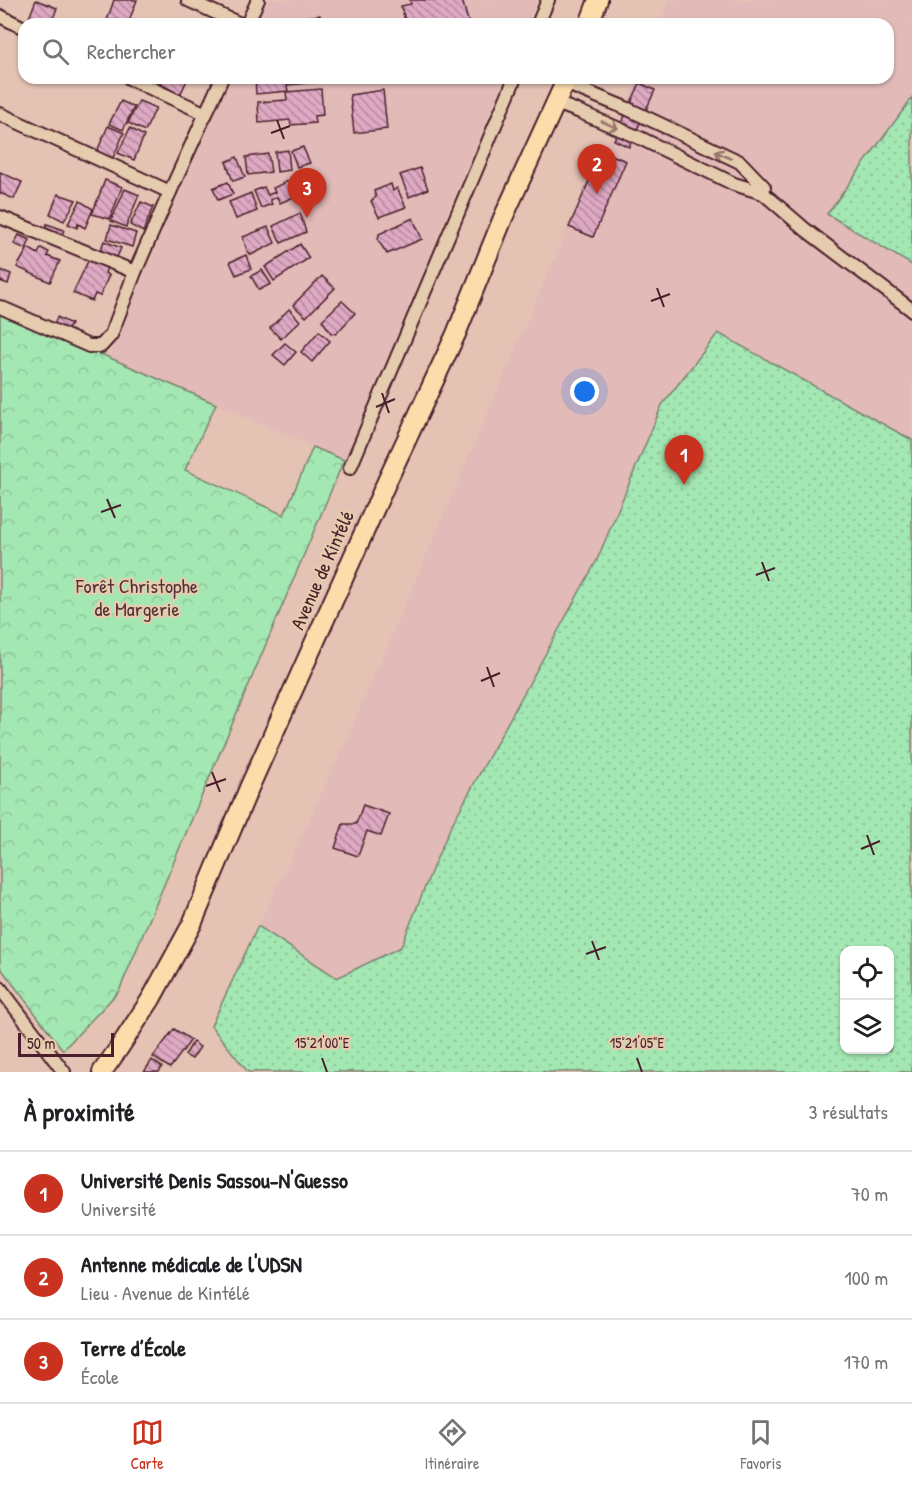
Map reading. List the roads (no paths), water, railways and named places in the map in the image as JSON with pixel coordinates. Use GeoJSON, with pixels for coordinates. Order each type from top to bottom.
{"type":"FeatureCollection","features":[{"type":"Feature","properties":{"kind":"main road"},"geometry":{"type":"LineString","coordinates":[[591,18],[598,0]]}},
{"type":"Feature","properties":{"kind":"main road","name":"Avenue de Kintélé"},"geometry":{"type":"LineString","coordinates":[[102,1072],[151,999],[192,924],[249,788],[456,334],[503,218],[567,84]]}},
{"type":"Feature","properties":{"kind":"street"},"geometry":{"type":"LineString","coordinates":[[188,0],[227,18]]}},
{"type":"Feature","properties":{"kind":"street"},"geometry":{"type":"LineString","coordinates":[[250,18],[258,0]]}},
{"type":"Feature","properties":{"kind":"street"},"geometry":{"type":"LineString","coordinates":[[540,18],[548,0]]}},
{"type":"Feature","properties":{"kind":"street"},"geometry":{"type":"LineString","coordinates":[[0,16],[18,25]]}},
{"type":"Feature","properties":{"kind":"street"},"geometry":{"type":"LineString","coordinates":[[142,84],[206,114]]}},
{"type":"Feature","properties":{"kind":"street"},"geometry":{"type":"LineString","coordinates":[[0,307],[89,346],[101,346],[111,335],[135,272],[219,84]]}},
{"type":"Feature","properties":{"kind":"street"},"geometry":{"type":"LineString","coordinates":[[350,468],[512,84]]}},
{"type":"Feature","properties":{"kind":"street"},"geometry":{"type":"LineString","coordinates":[[574,84],[583,91],[628,109],[740,162],[764,187],[763,193]]}},
{"type":"Feature","properties":{"kind":"street"},"geometry":{"type":"LineString","coordinates":[[556,103],[640,138],[734,184],[763,193],[806,230],[912,310]]}},
{"type":"Feature","properties":{"kind":"street"},"geometry":{"type":"LineString","coordinates":[[548,120],[563,112],[576,110]]}},
{"type":"Feature","properties":{"kind":"street"},"geometry":{"type":"LineString","coordinates":[[0,114],[170,192]]}},
{"type":"Feature","properties":{"kind":"street"},"geometry":{"type":"LineString","coordinates":[[0,217],[135,272]]}},
{"type":"Feature","properties":{"kind":"street"},"geometry":{"type":"LineString","coordinates":[[0,988],[64,1072]]}},
{"type":"Feature","properties":{"kind":"place","name":"Antenne médicale de l'UDSN"},"geometry":{"type":"Point","coordinates":[597,194]}},
{"type":"Feature","properties":{"kind":"place","name":"Terre d’École"},"geometry":{"type":"Point","coordinates":[307,218]}},
{"type":"Feature","properties":{"kind":"place","name":"Université Denis Sassou-N'Guesso"},"geometry":{"type":"Point","coordinates":[684,485]}},
{"type":"Feature","properties":{"kind":"park label","name":"Forêt Christophe de Margerie"},"geometry":{"type":"Point","coordinates":[137,598]}}]}
